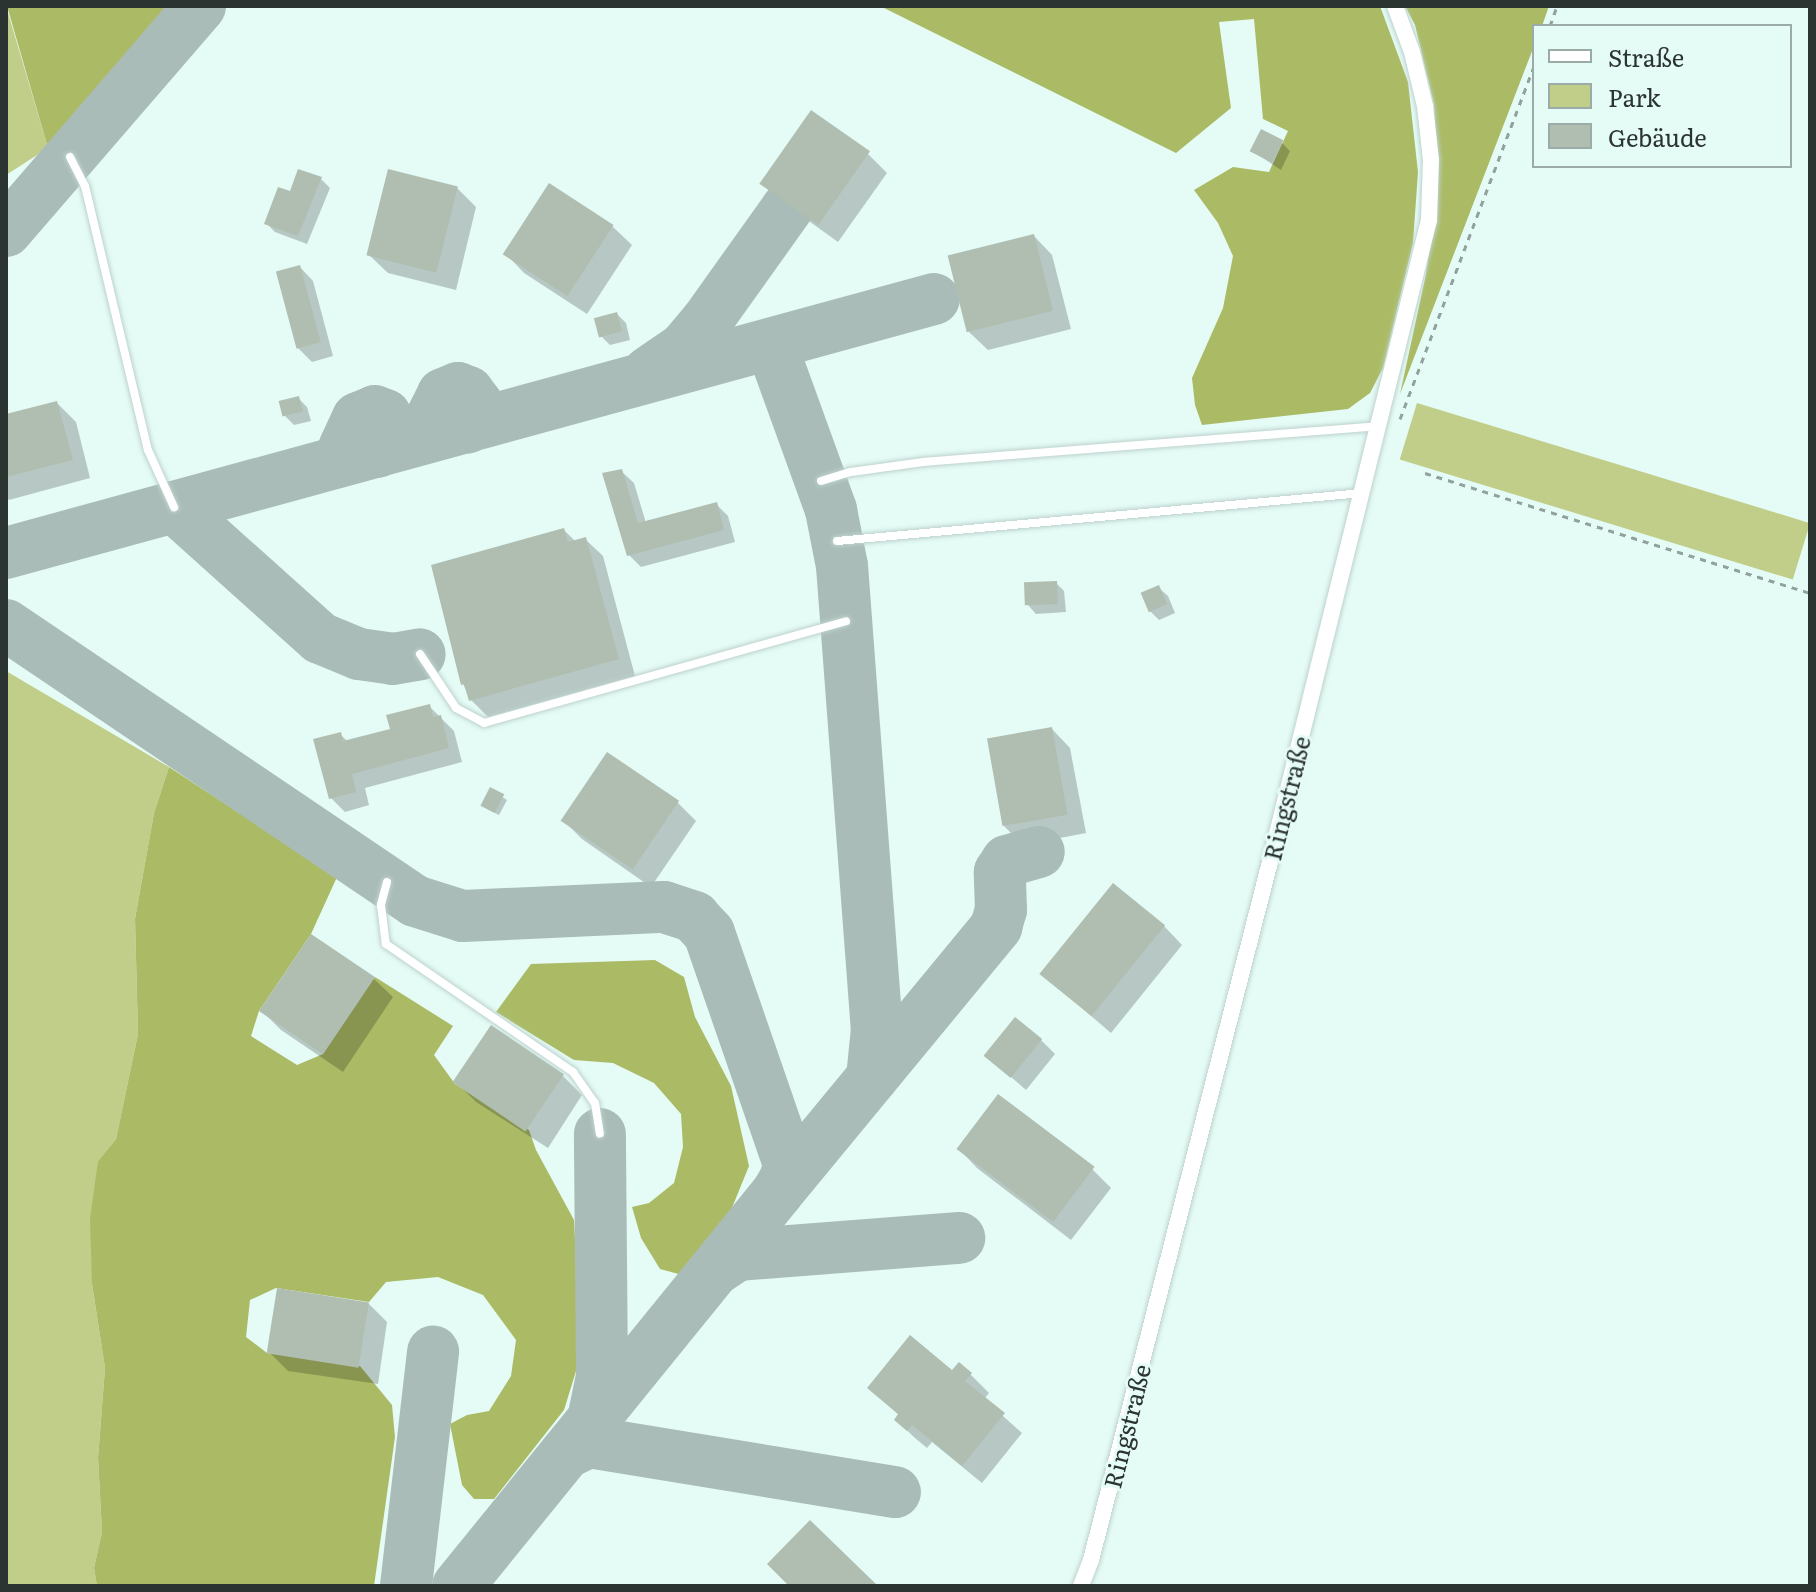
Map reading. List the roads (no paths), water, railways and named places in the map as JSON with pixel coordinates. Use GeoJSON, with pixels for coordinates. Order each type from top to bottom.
{"type":"FeatureCollection","features":[{"type":"Feature","properties":{"kind":"street","name":"Ringstraße"},"geometry":{"type":"LineString","coordinates":[[1081,1586],[1095,1544],[1363,493],[1429,220],[1431,160],[1425,106],[1412,52],[1395,6]]}},
{"type":"Feature","properties":{"kind":"lane"},"geometry":{"type":"LineString","coordinates":[[70,157],[85,186],[148,450],[174,507]]}},
{"type":"Feature","properties":{"kind":"lane"},"geometry":{"type":"LineString","coordinates":[[821,481],[851,472],[923,462],[1379,426]]}},
{"type":"Feature","properties":{"kind":"lane"},"geometry":{"type":"LineString","coordinates":[[837,541],[1363,493]]}},
{"type":"Feature","properties":{"kind":"lane"},"geometry":{"type":"LineString","coordinates":[[420,654],[456,708],[484,723],[846,621]]}},
{"type":"Feature","properties":{"kind":"lane"},"geometry":{"type":"LineString","coordinates":[[387,882],[381,905],[386,944],[573,1072],[595,1103],[600,1134]]}}]}
